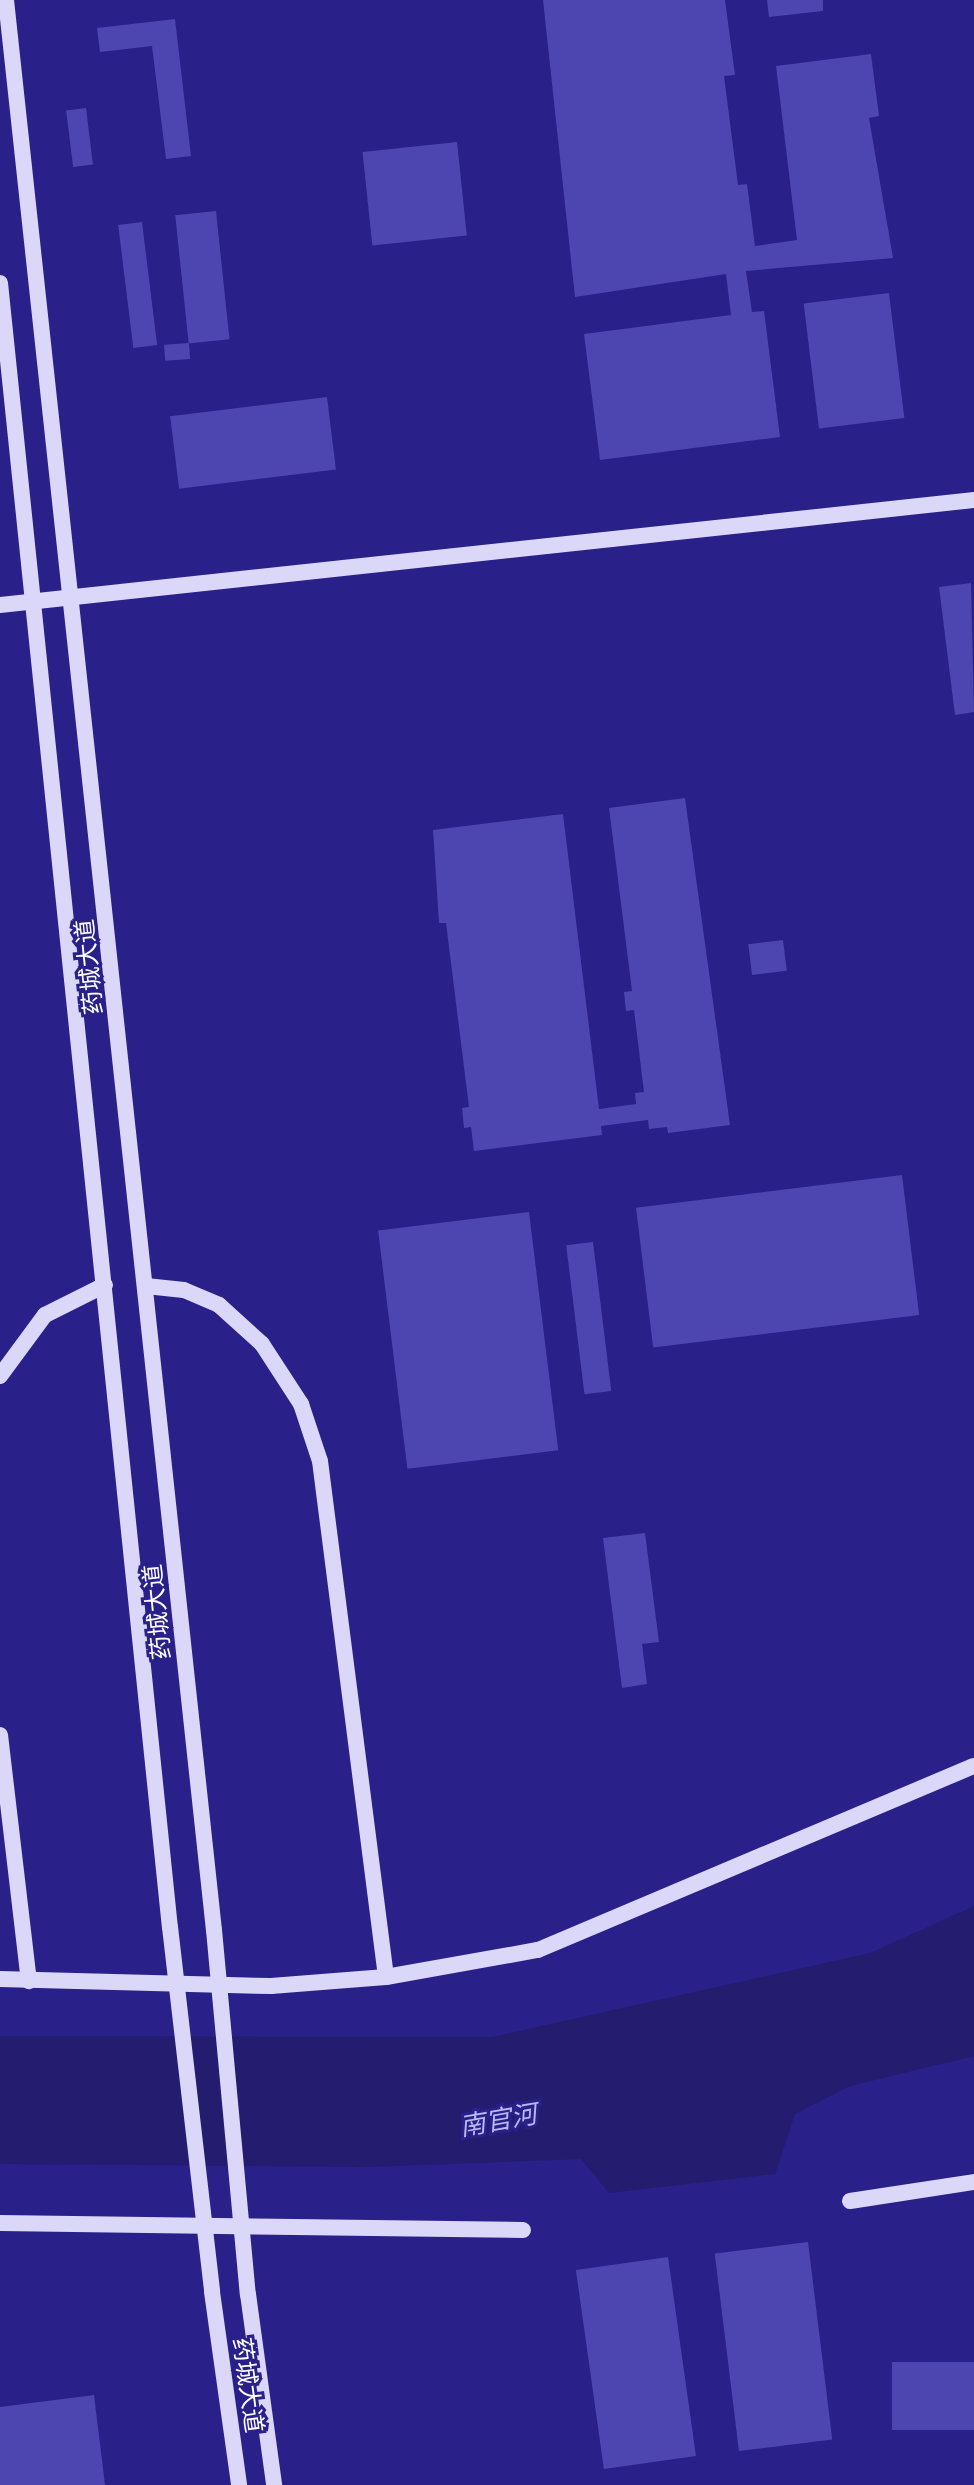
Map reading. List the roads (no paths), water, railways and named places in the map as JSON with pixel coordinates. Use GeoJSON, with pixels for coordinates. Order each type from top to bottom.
{"type":"FeatureCollection","features":[{"type":"Feature","properties":{"kind":"main road","name":"药城大道"},"geometry":{"type":"LineString","coordinates":[[6,0],[74,602],[214,1930],[248,2294],[274,2485]]}},
{"type":"Feature","properties":{"kind":"main road","name":"药城大道"},"geometry":{"type":"LineString","coordinates":[[0,283],[36,600],[170,1927],[212,2292],[239,2485]]}},
{"type":"Feature","properties":{"kind":"main road"},"geometry":{"type":"LineString","coordinates":[[0,605],[36,600],[74,602],[974,500]]}},
{"type":"Feature","properties":{"kind":"main road"},"geometry":{"type":"LineString","coordinates":[[0,1376],[45,1315],[105,1285]]}},
{"type":"Feature","properties":{"kind":"main road"},"geometry":{"type":"LineString","coordinates":[[146,1286],[184,1290],[219,1305],[262,1344],[301,1404],[320,1461],[386,1977]]}},
{"type":"Feature","properties":{"kind":"main road"},"geometry":{"type":"LineString","coordinates":[[0,1735],[29,1981]]}},
{"type":"Feature","properties":{"kind":"main road"},"geometry":{"type":"LineString","coordinates":[[0,1979],[271,1986],[386,1977],[538,1950],[974,1766]]}},
{"type":"Feature","properties":{"kind":"main road"},"geometry":{"type":"LineString","coordinates":[[850,2201],[974,2182]]}},
{"type":"Feature","properties":{"kind":"main road"},"geometry":{"type":"LineString","coordinates":[[0,2223],[523,2230]]}},
{"type":"Feature","properties":{"kind":"water","name":"南官河"},"geometry":{"type":"Polygon","coordinates":[[[974,1906],[974,2056],[850,2086],[795,2114],[775,2174],[609,2193],[581,2159],[368,2167],[0,2164],[0,2036],[492,2037],[870,1953],[974,1906]]]}}]}
